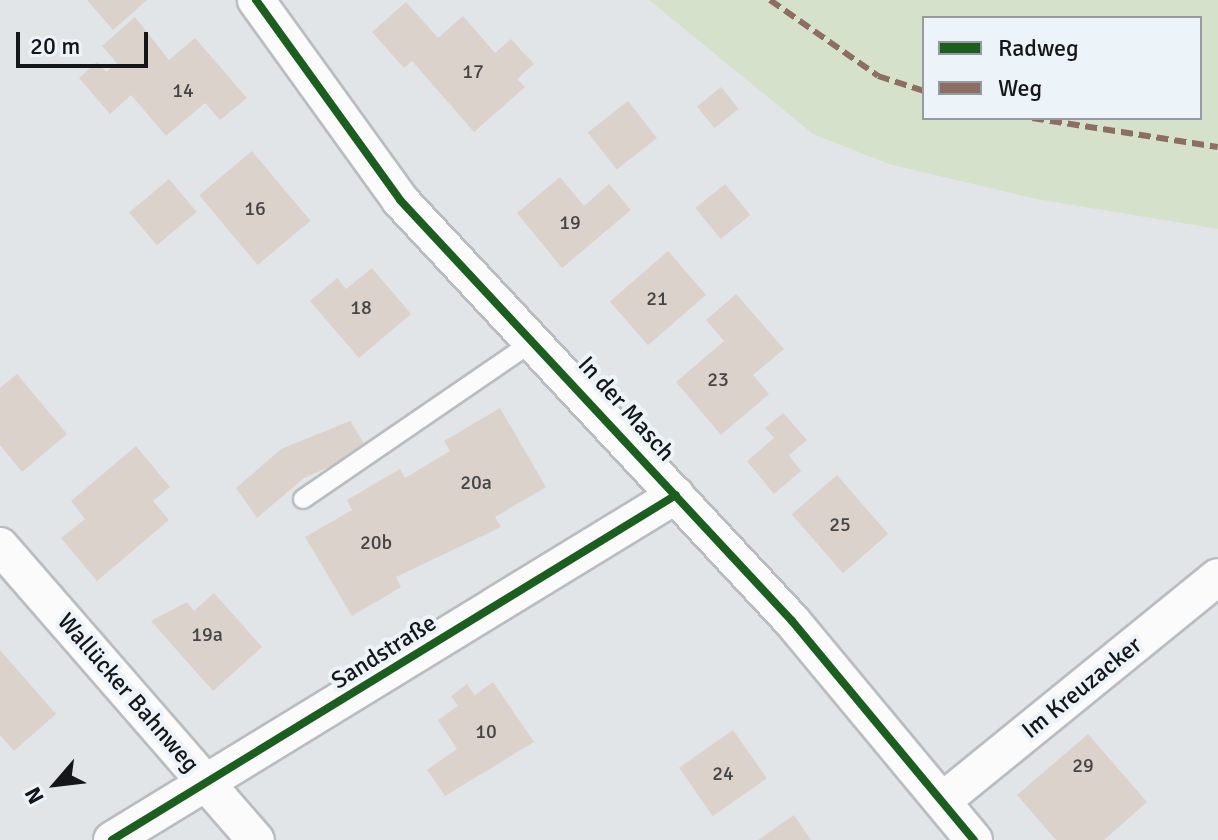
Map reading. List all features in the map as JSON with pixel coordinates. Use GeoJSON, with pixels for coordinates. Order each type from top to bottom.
{"type":"FeatureCollection","features":[{"type":"Feature","properties":{"kind":"street","name":"In der Masch"},"geometry":{"type":"LineString","coordinates":[[256,0],[400,200],[536,339],[676,495],[946,798],[974,840]]}},
{"type":"Feature","properties":{"kind":"street","name":"Sandstraße"},"geometry":{"type":"LineString","coordinates":[[112,840],[676,495]]}},
{"type":"Feature","properties":{"kind":"street","name":"Wallücker Bahnweg"},"geometry":{"type":"LineString","coordinates":[[0,546],[256,840]]}},
{"type":"Feature","properties":{"kind":"street","name":"Im Kreuzacker"},"geometry":{"type":"LineString","coordinates":[[946,798],[1218,577]]}},
{"type":"Feature","properties":{"kind":"lane"},"geometry":{"type":"LineString","coordinates":[[303,499],[536,339]]}},
{"type":"Feature","properties":{"kind":"green space"},"geometry":{"type":"Polygon","coordinates":[[[649,0],[1218,0],[1218,229],[1036,199],[889,164],[813,134],[649,0]]]}},
{"type":"Feature","properties":{"kind":"building"},"geometry":{"type":"Polygon","coordinates":[[[87,0],[147,0],[113,30],[87,0]]]}},
{"type":"Feature","properties":{"kind":"building"},"geometry":{"type":"Polygon","coordinates":[[[406,2],[438,38],[463,16],[495,53],[511,39],[534,64],[517,79],[525,87],[474,132],[412,61],[404,68],[372,32],[406,2]]]}},
{"type":"Feature","properties":{"kind":"building"},"geometry":{"type":"Polygon","coordinates":[[[135,17],[169,60],[195,38],[247,98],[220,120],[205,103],[166,136],[131,95],[110,114],[79,78],[97,62],[106,72],[117,63],[102,46],[135,17]]]}},
{"type":"Feature","properties":{"kind":"building"},"geometry":{"type":"Polygon","coordinates":[[[721,87],[739,109],[715,128],[697,107],[721,87]]]}},
{"type":"Feature","properties":{"kind":"building"},"geometry":{"type":"Polygon","coordinates":[[[628,101],[657,138],[617,169],[588,132],[628,101]]]}},
{"type":"Feature","properties":{"kind":"building"},"geometry":{"type":"Polygon","coordinates":[[[252,151],[310,221],[258,265],[199,195],[252,151]]]}},
{"type":"Feature","properties":{"kind":"building"},"geometry":{"type":"Polygon","coordinates":[[[560,177],[584,206],[609,184],[631,210],[562,268],[517,213],[560,177]]]}},
{"type":"Feature","properties":{"kind":"building"},"geometry":{"type":"Polygon","coordinates":[[[169,179],[197,212],[157,245],[129,212],[169,179]]]}},
{"type":"Feature","properties":{"kind":"building"},"geometry":{"type":"Polygon","coordinates":[[[725,184],[750,215],[721,239],[695,208],[725,184]]]}},
{"type":"Feature","properties":{"kind":"building"},"geometry":{"type":"Polygon","coordinates":[[[668,251],[706,295],[648,345],[610,302],[668,251]]]}},
{"type":"Feature","properties":{"kind":"building"},"geometry":{"type":"Polygon","coordinates":[[[372,268],[411,314],[359,358],[310,301],[337,278],[346,289],[372,268]]]}},
{"type":"Feature","properties":{"kind":"building"},"geometry":{"type":"Polygon","coordinates":[[[736,294],[784,349],[753,375],[769,394],[721,435],[676,382],[724,341],[706,320],[736,294]]]}},
{"type":"Feature","properties":{"kind":"building"},"geometry":{"type":"Polygon","coordinates":[[[17,374],[67,434],[22,472],[0,445],[0,388],[17,374]]]}},
{"type":"Feature","properties":{"kind":"building"},"geometry":{"type":"Polygon","coordinates":[[[500,408],[546,487],[495,517],[501,527],[396,577],[401,587],[352,616],[305,537],[352,510],[347,500],[400,469],[405,478],[450,451],[444,441],[500,408]]]}},
{"type":"Feature","properties":{"kind":"building"},"geometry":{"type":"Polygon","coordinates":[[[783,413],[807,440],[789,455],[801,471],[774,494],[747,461],[774,438],[765,428],[783,413]]]}},
{"type":"Feature","properties":{"kind":"building"},"geometry":{"type":"Polygon","coordinates":[[[350,421],[368,450],[304,478],[257,518],[236,488],[281,449],[350,421]]]}},
{"type":"Feature","properties":{"kind":"building"},"geometry":{"type":"Polygon","coordinates":[[[136,446],[170,487],[153,501],[169,520],[97,581],[61,538],[85,519],[71,501],[136,446]]]}},
{"type":"Feature","properties":{"kind":"building"},"geometry":{"type":"Polygon","coordinates":[[[837,475],[888,534],[843,573],[792,514],[837,475]]]}},
{"type":"Feature","properties":{"kind":"building"},"geometry":{"type":"Polygon","coordinates":[[[214,593],[262,647],[213,691],[151,621],[187,602],[194,611],[214,593]]]}},
{"type":"Feature","properties":{"kind":"building"},"geometry":{"type":"Polygon","coordinates":[[[0,650],[56,714],[14,751],[0,735],[0,650]]]}},
{"type":"Feature","properties":{"kind":"building"},"geometry":{"type":"Polygon","coordinates":[[[493,682],[534,742],[445,796],[427,770],[457,749],[438,720],[458,706],[451,696],[467,684],[475,695],[493,682]]]}},
{"type":"Feature","properties":{"kind":"building"},"geometry":{"type":"Polygon","coordinates":[[[733,730],[767,778],[713,816],[679,768],[733,730]]]}},
{"type":"Feature","properties":{"kind":"building"},"geometry":{"type":"Polygon","coordinates":[[[1088,734],[1147,802],[1104,840],[1056,840],[1017,795],[1088,734]]]}},
{"type":"Feature","properties":{"kind":"building"},"geometry":{"type":"Polygon","coordinates":[[[794,815],[811,840],[758,840],[794,815]]]}},
{"type":"Feature","properties":{"kind":"marked path"},"geometry":{"type":"LineString","coordinates":[[770,0],[878,76],[922,90]]}},
{"type":"Feature","properties":{"kind":"marked path"},"geometry":{"type":"LineString","coordinates":[[1045,120],[1218,147]]}},
{"type":"Feature","properties":{"kind":"cycle path"},"geometry":{"type":"LineString","coordinates":[[256,0],[400,200],[792,621],[974,840]]}},
{"type":"Feature","properties":{"kind":"cycle path"},"geometry":{"type":"LineString","coordinates":[[112,840],[676,495]]}}]}
